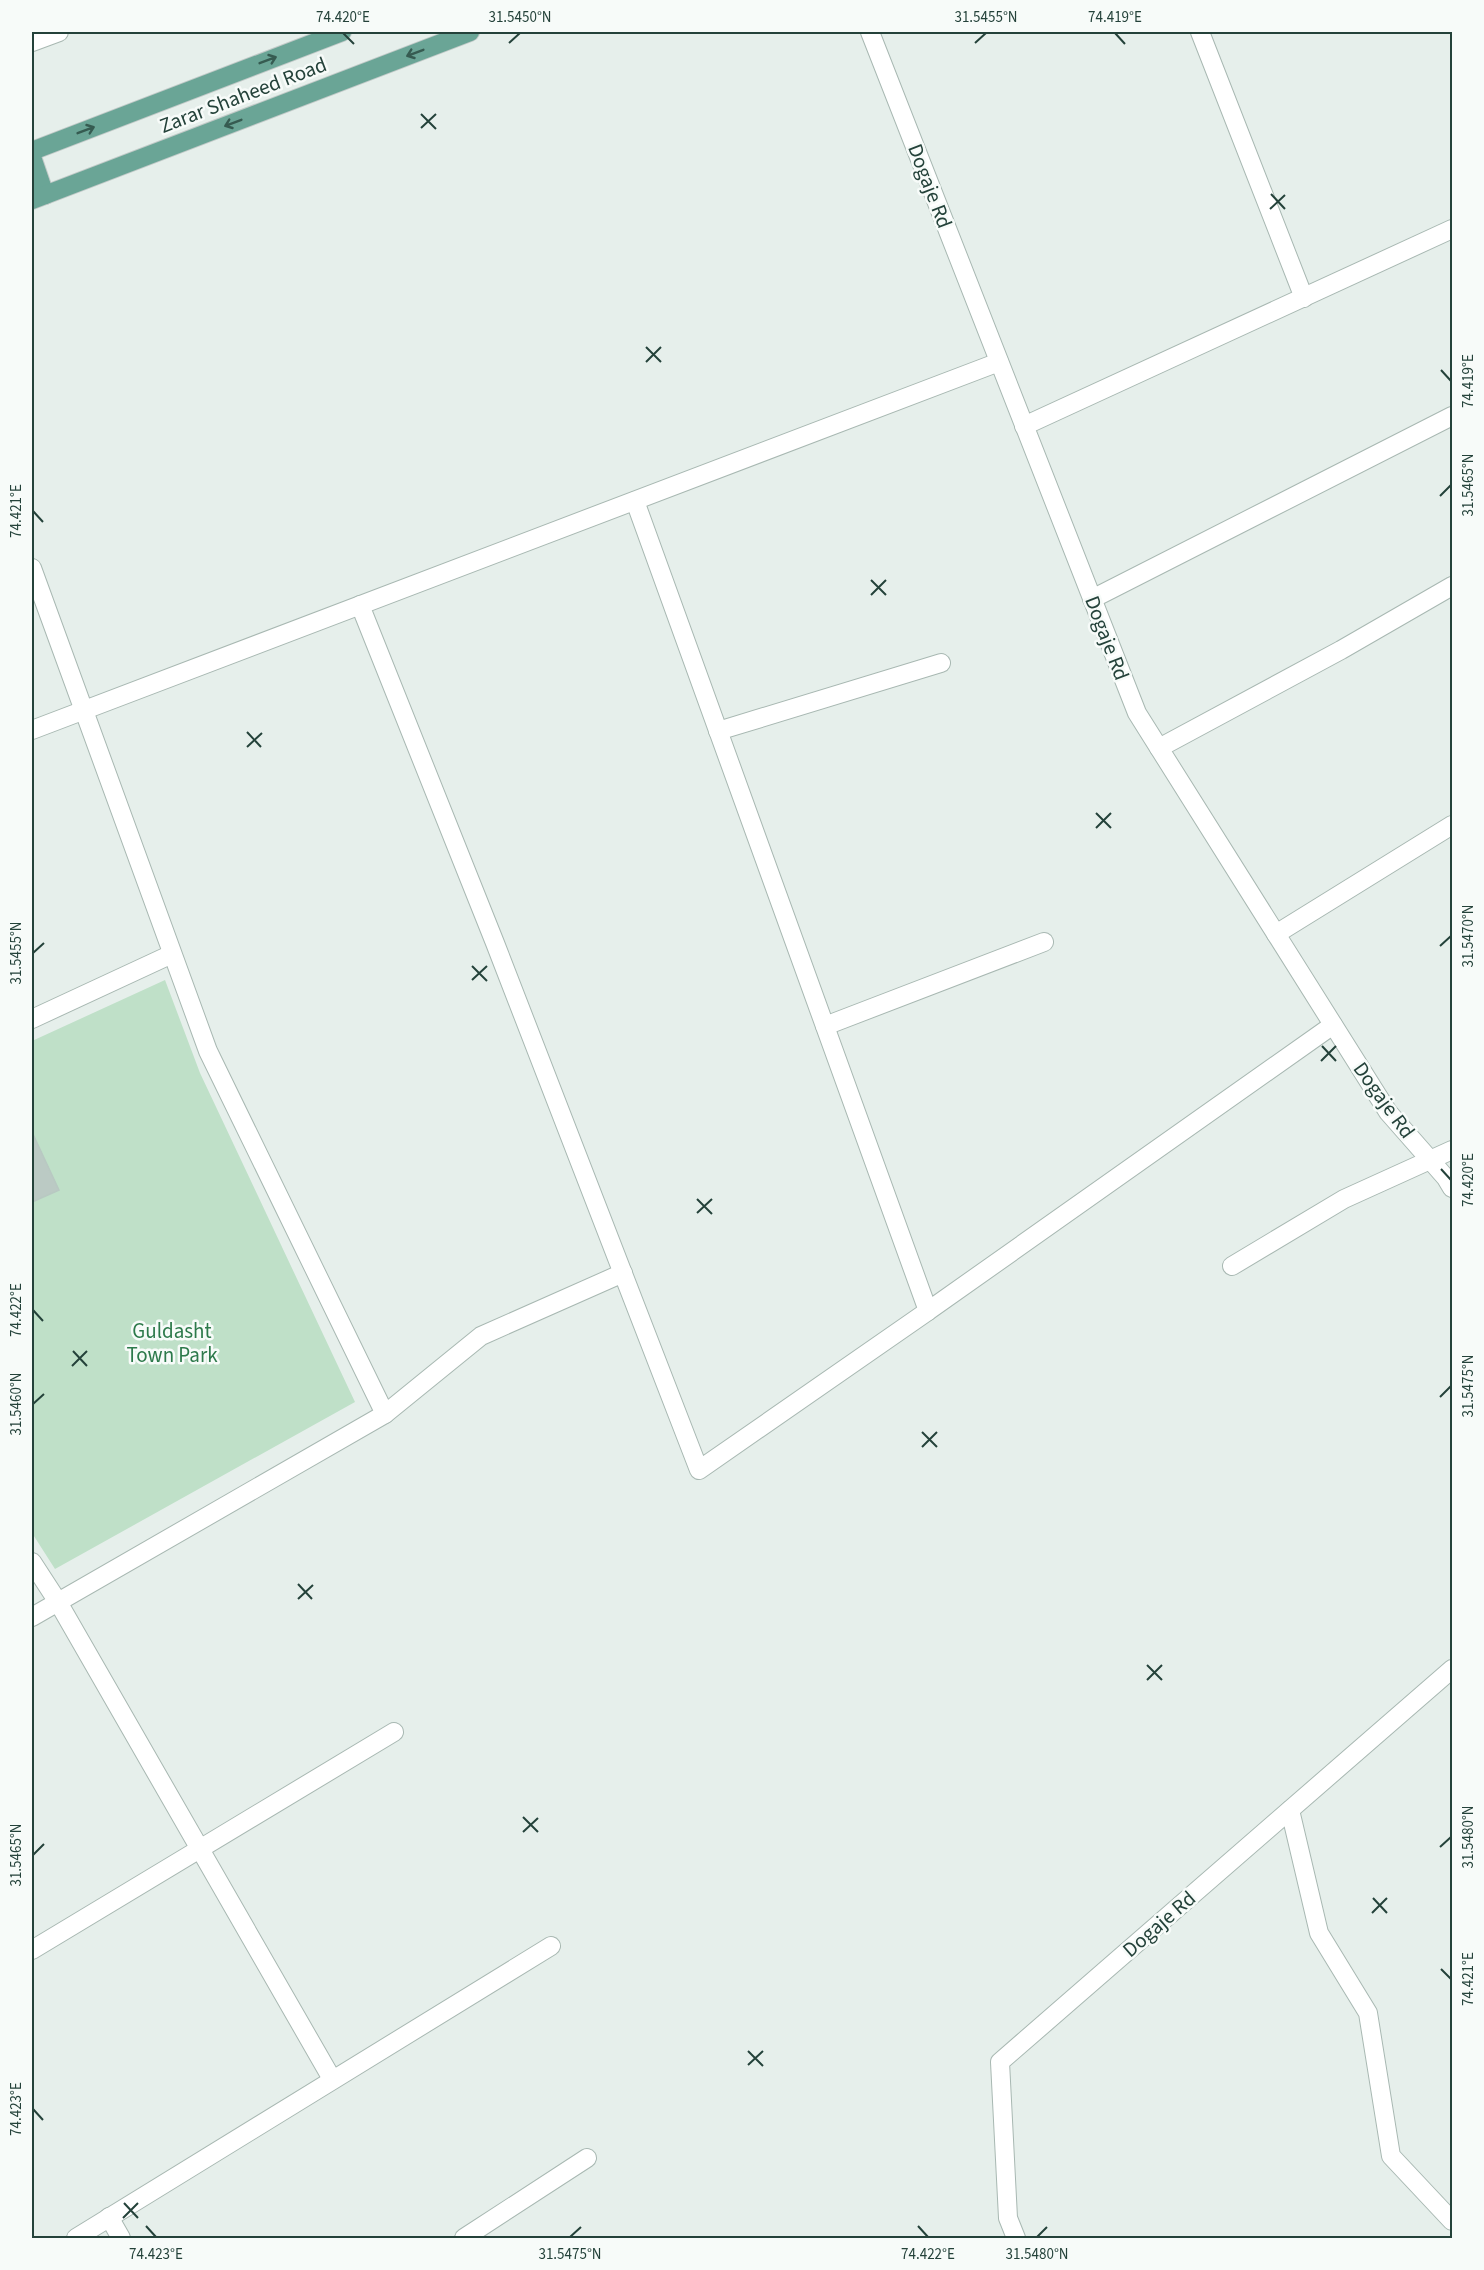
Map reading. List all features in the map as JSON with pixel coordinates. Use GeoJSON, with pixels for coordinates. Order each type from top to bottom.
{"type":"FeatureCollection","features":[{"type":"Feature","properties":{"kind":"main road","name":"Zarar Shaheed Road"},"geometry":{"type":"LineString","coordinates":[[32,151],[315,36],[342,32]]}},
{"type":"Feature","properties":{"kind":"main road","name":"Zarar Shaheed Road"},"geometry":{"type":"LineString","coordinates":[[38,198],[470,32]]}},
{"type":"Feature","properties":{"kind":"main road"},"geometry":{"type":"LineString","coordinates":[[32,157],[38,198]]}},
{"type":"Feature","properties":{"kind":"street"},"geometry":{"type":"LineString","coordinates":[[32,42],[59,32]]}},
{"type":"Feature","properties":{"kind":"street","name":"Dogaje Rd"},"geometry":{"type":"LineString","coordinates":[[870,32],[1137,713],[1388,1112],[1430,1159],[1452,1188]]}},
{"type":"Feature","properties":{"kind":"street"},"geometry":{"type":"LineString","coordinates":[[1200,32],[1304,297]]}},
{"type":"Feature","properties":{"kind":"street"},"geometry":{"type":"LineString","coordinates":[[1024,426],[1452,229]]}},
{"type":"Feature","properties":{"kind":"street"},"geometry":{"type":"LineString","coordinates":[[32,730],[999,362]]}},
{"type":"Feature","properties":{"kind":"street"},"geometry":{"type":"LineString","coordinates":[[1092,599],[1452,416]]}},
{"type":"Feature","properties":{"kind":"street"},"geometry":{"type":"LineString","coordinates":[[635,501],[928,1311]]}},
{"type":"Feature","properties":{"kind":"street"},"geometry":{"type":"LineString","coordinates":[[32,567],[208,1051],[385,1414]]}},
{"type":"Feature","properties":{"kind":"street"},"geometry":{"type":"LineString","coordinates":[[1159,748],[1341,650],[1452,586]]}},
{"type":"Feature","properties":{"kind":"street"},"geometry":{"type":"LineString","coordinates":[[360,605],[495,943],[699,1470],[1333,1025]]}},
{"type":"Feature","properties":{"kind":"street"},"geometry":{"type":"LineString","coordinates":[[718,731],[941,663]]}},
{"type":"Feature","properties":{"kind":"street"},"geometry":{"type":"LineString","coordinates":[[1276,934],[1452,825]]}},
{"type":"Feature","properties":{"kind":"street"},"geometry":{"type":"LineString","coordinates":[[825,1026],[1044,942]]}},
{"type":"Feature","properties":{"kind":"street"},"geometry":{"type":"LineString","coordinates":[[32,1019],[172,954]]}},
{"type":"Feature","properties":{"kind":"street"},"geometry":{"type":"LineString","coordinates":[[1232,1266],[1344,1199],[1452,1150]]}},
{"type":"Feature","properties":{"kind":"street"},"geometry":{"type":"LineString","coordinates":[[32,1617],[385,1414],[481,1336],[623,1273]]}},
{"type":"Feature","properties":{"kind":"street"},"geometry":{"type":"LineString","coordinates":[[32,1562],[58,1602],[332,2079]]}},
{"type":"Feature","properties":{"kind":"street","name":"Dogaje Rd"},"geometry":{"type":"LineString","coordinates":[[1016,2238],[1008,2218],[1000,2062],[1452,1669]]}},
{"type":"Feature","properties":{"kind":"street"},"geometry":{"type":"LineString","coordinates":[[32,1950],[394,1732]]}},
{"type":"Feature","properties":{"kind":"street"},"geometry":{"type":"LineString","coordinates":[[1290,1810],[1318,1933],[1368,2013],[1391,2156],[1452,2221]]}},
{"type":"Feature","properties":{"kind":"street"},"geometry":{"type":"LineString","coordinates":[[76,2238],[551,1946]]}},
{"type":"Feature","properties":{"kind":"street"},"geometry":{"type":"LineString","coordinates":[[464,2238],[587,2158]]}},
{"type":"Feature","properties":{"kind":"street"},"geometry":{"type":"LineString","coordinates":[[109,2217],[121,2238]]}},
{"type":"Feature","properties":{"kind":"green space","name":"Guldasht Town Park"},"geometry":{"type":"Polygon","coordinates":[[[165,980],[200,1073],[355,1402],[55,1569],[32,1533],[32,1041],[165,980]]]}},
{"type":"Feature","properties":{"kind":"building"},"geometry":{"type":"Polygon","coordinates":[[[32,1132],[59,1190],[32,1202],[32,1132]]]}}]}
